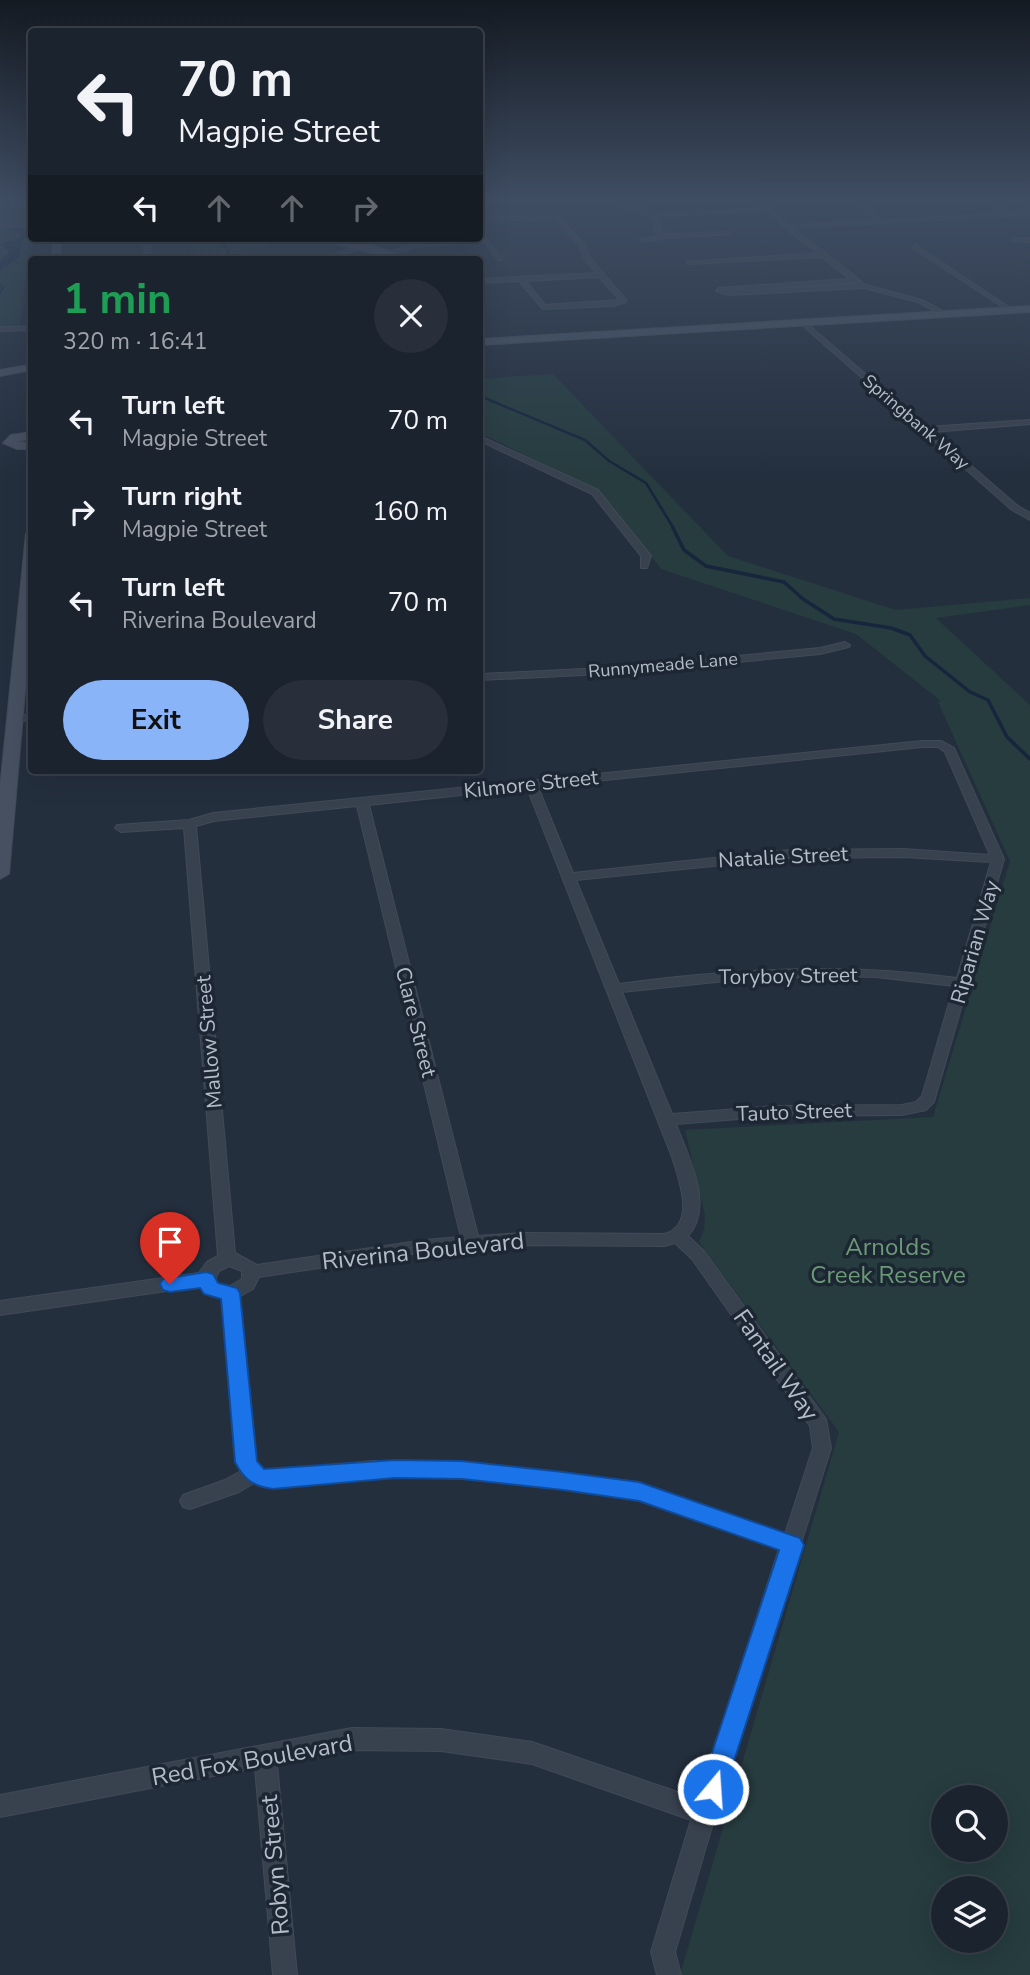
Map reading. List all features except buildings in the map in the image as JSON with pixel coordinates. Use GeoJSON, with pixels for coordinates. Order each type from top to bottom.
{"type":"FeatureCollection","features":[{"type":"Feature","properties":{"kind":"street"},"geometry":{"type":"LineString","coordinates":[[531,291],[543,307],[613,304],[624,301],[615,291]]}},
{"type":"Feature","properties":{"kind":"street"},"geometry":{"type":"LineString","coordinates":[[722,291],[744,291]]}},
{"type":"Feature","properties":{"kind":"street"},"geometry":{"type":"LineString","coordinates":[[878,291],[919,306],[933,315]]}},
{"type":"Feature","properties":{"kind":"street"},"geometry":{"type":"LineString","coordinates":[[882,291],[928,304],[946,315]]}},
{"type":"Feature","properties":{"kind":"street"},"geometry":{"type":"LineString","coordinates":[[983,291],[1012,310]]}},
{"type":"Feature","properties":{"kind":"street"},"geometry":{"type":"LineString","coordinates":[[919,306],[928,304]]}},
{"type":"Feature","properties":{"kind":"street"},"geometry":{"type":"LineString","coordinates":[[483,343],[1030,309]]}},
{"type":"Feature","properties":{"kind":"street","name":"Springbank Way"},"geometry":{"type":"LineString","coordinates":[[803,323],[1014,508],[1030,517]]}},
{"type":"Feature","properties":{"kind":"street"},"geometry":{"type":"LineString","coordinates":[[0,329],[28,327]]}},
{"type":"Feature","properties":{"kind":"street"},"geometry":{"type":"LineString","coordinates":[[0,373],[28,374]]}},
{"type":"Feature","properties":{"kind":"street"},"geometry":{"type":"LineString","coordinates":[[924,430],[1030,422]]}},
{"type":"Feature","properties":{"kind":"street"},"geometry":{"type":"LineString","coordinates":[[0,439],[25,437]]}},
{"type":"Feature","properties":{"kind":"street"},"geometry":{"type":"LineString","coordinates":[[0,445],[25,437]]}},
{"type":"Feature","properties":{"kind":"street"},"geometry":{"type":"LineString","coordinates":[[483,439],[595,492],[646,556],[644,566]]}},
{"type":"Feature","properties":{"kind":"street"},"geometry":{"type":"LineString","coordinates":[[0,874],[28,575]]}},
{"type":"Feature","properties":{"kind":"street","name":"Runnymeade Lane"},"geometry":{"type":"LineString","coordinates":[[483,677],[623,670],[820,651],[845,645]]}},
{"type":"Feature","properties":{"kind":"street"},"geometry":{"type":"LineString","coordinates":[[14,719],[28,717]]}},
{"type":"Feature","properties":{"kind":"street","name":"Kilmore Street"},"geometry":{"type":"LineString","coordinates":[[121,828],[190,824],[214,817],[941,744]]}},
{"type":"Feature","properties":{"kind":"street","name":"Riparian Way"},"geometry":{"type":"LineString","coordinates":[[921,1106],[929,1098],[998,859],[954,755],[941,744]]}},
{"type":"Feature","properties":{"kind":"street"},"geometry":{"type":"LineString","coordinates":[[531,784],[667,1121],[682,1166],[692,1209],[689,1223],[678,1236]]}},
{"type":"Feature","properties":{"kind":"street","name":"Clare Street"},"geometry":{"type":"LineString","coordinates":[[362,802],[471,1242]]}},
{"type":"Feature","properties":{"kind":"street","name":"Mallow Street"},"geometry":{"type":"LineString","coordinates":[[190,824],[227,1260]]}},
{"type":"Feature","properties":{"kind":"street","name":"Natalie Street"},"geometry":{"type":"LineString","coordinates":[[568,877],[791,854],[903,853],[998,859]]}},
{"type":"Feature","properties":{"kind":"street","name":"Toryboy Street"},"geometry":{"type":"LineString","coordinates":[[613,989],[723,976],[789,972],[924,976],[963,983]]}},
{"type":"Feature","properties":{"kind":"street","name":"Tauto Street"},"geometry":{"type":"LineString","coordinates":[[667,1121],[776,1111],[902,1110],[921,1106]]}},
{"type":"Feature","properties":{"kind":"street","name":"Riverina Boulevard"},"geometry":{"type":"LineString","coordinates":[[252,1272],[425,1246],[471,1242],[523,1239],[664,1240],[678,1236]]}},
{"type":"Feature","properties":{"kind":"street","name":"Fantail Way"},"geometry":{"type":"LineString","coordinates":[[669,1975],[663,1952],[822,1448],[820,1423],[698,1255],[678,1236]]}},
{"type":"Feature","properties":{"kind":"street"},"geometry":{"type":"LineString","coordinates":[[227,1260],[246,1263],[252,1272],[249,1283],[230,1293],[211,1289],[206,1279],[210,1269],[227,1260]]}},
{"type":"Feature","properties":{"kind":"street"},"geometry":{"type":"LineString","coordinates":[[0,1308],[206,1279]]}},
{"type":"Feature","properties":{"kind":"street"},"geometry":{"type":"LineString","coordinates":[[230,1293],[244,1448],[246,1462],[253,1474]]}},
{"type":"Feature","properties":{"kind":"street"},"geometry":{"type":"LineString","coordinates":[[190,1501],[216,1493],[253,1474],[273,1479],[372,1469],[462,1470],[639,1492],[792,1545]]}},
{"type":"Feature","properties":{"kind":"street","name":"Red Fox Boulevard"},"geometry":{"type":"LineString","coordinates":[[0,1807],[352,1739],[441,1740],[531,1753],[705,1814]]}},
{"type":"Feature","properties":{"kind":"street","name":"Robyn Street"},"geometry":{"type":"LineString","coordinates":[[265,1756],[285,1975]]}},
{"type":"Feature","properties":{"kind":"green space"},"geometry":{"type":"Polygon","coordinates":[[[0,291],[24,291],[20,324],[0,326],[0,291]]]}},
{"type":"Feature","properties":{"kind":"green space","name":"Arnolds Creek Reserve"},"geometry":{"type":"Polygon","coordinates":[[[553,374],[728,556],[896,610],[1030,598],[1030,605],[936,618],[1030,705],[1030,1975],[680,1975],[839,1432],[699,1242],[704,1230],[705,1216],[685,1130],[933,1117],[1010,861],[938,702],[941,701],[856,634],[661,569],[599,491],[483,434],[483,379],[553,374]]]}},
{"type":"Feature","properties":{"kind":"waterway"},"geometry":{"type":"LineString","coordinates":[[483,397],[585,440],[609,461],[646,483],[674,529]]}},
{"type":"Feature","properties":{"kind":"waterway"},"geometry":{"type":"LineString","coordinates":[[673,528],[684,550],[706,566],[784,582],[803,599],[834,619],[891,628],[910,635],[925,656],[970,692],[988,700],[1007,737],[1030,759]]}},
{"type":"Feature","properties":{"kind":"route"},"geometry":{"type":"LineString","coordinates":[[170,1284],[206,1279],[207,1285],[216,1292],[230,1293],[246,1462],[253,1474],[261,1478],[395,1469],[462,1470],[563,1481],[639,1492],[792,1545],[713,1789]]}}]}
